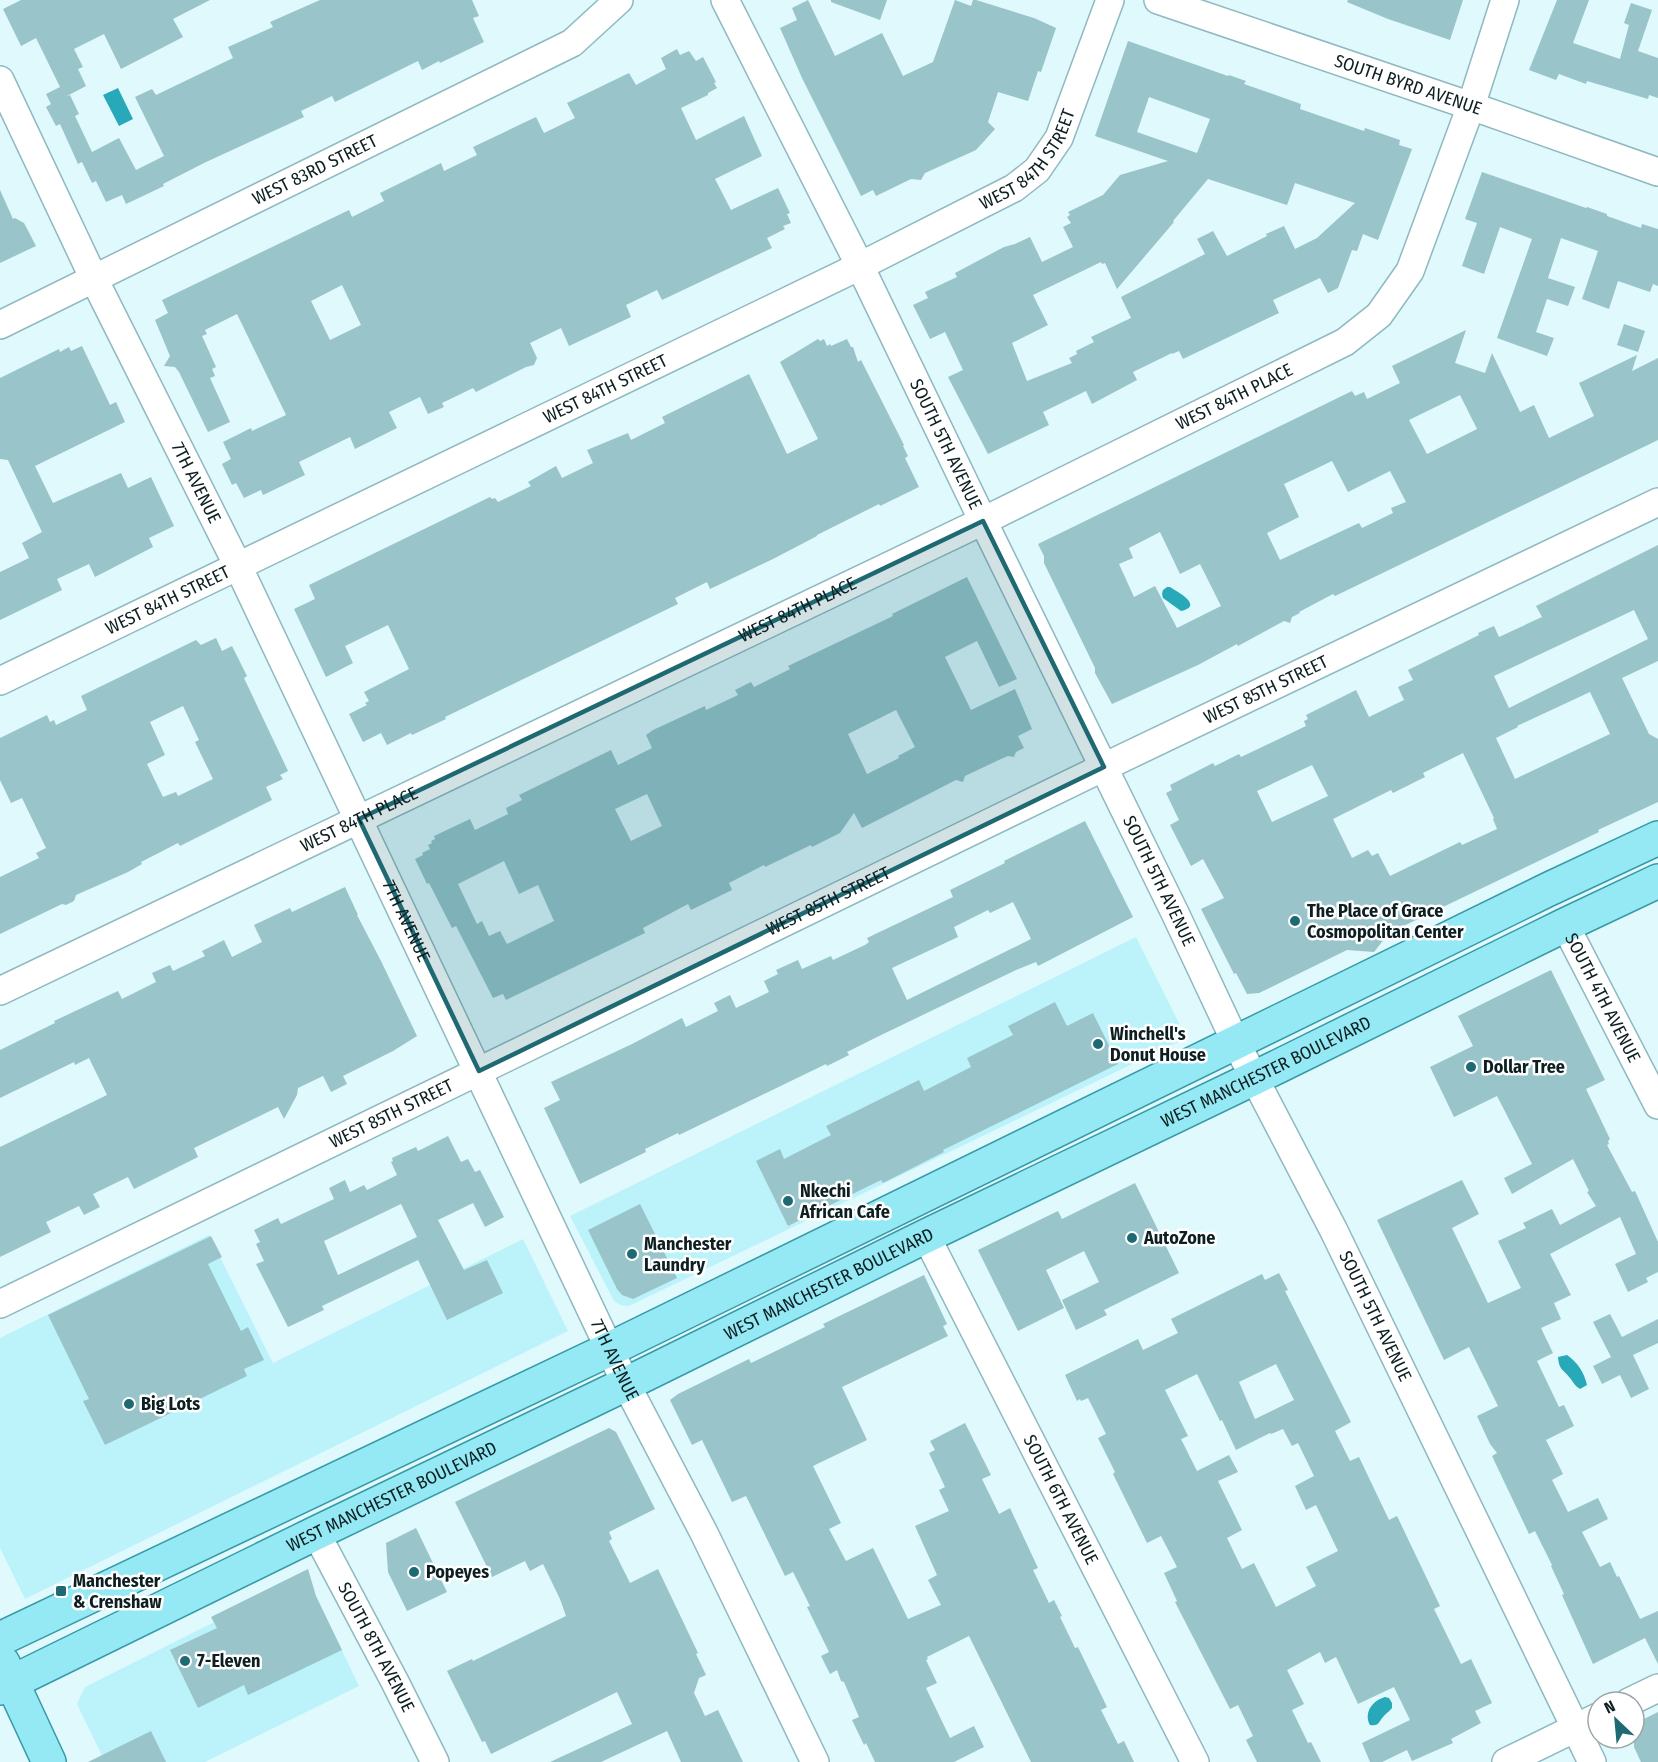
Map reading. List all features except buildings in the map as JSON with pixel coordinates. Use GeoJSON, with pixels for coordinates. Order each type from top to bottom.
{"type":"FeatureCollection","features":[{"type":"Feature","properties":{"kind":"main road","name":"WEST MANCHESTER BOULEVARD"},"geometry":{"type":"LineString","coordinates":[[0,1639],[610,1349],[1547,890],[1658,838]]}},
{"type":"Feature","properties":{"kind":"main road","name":"WEST MANCHESTER BOULEVARD"},"geometry":{"type":"LineString","coordinates":[[4,1676],[316,1533],[626,1384],[1565,924],[1658,881]]}},
{"type":"Feature","properties":{"kind":"main road"},"geometry":{"type":"LineString","coordinates":[[4,1676],[49,1762]]}},
{"type":"Feature","properties":{"kind":"street","name":"WEST 83RD STREET"},"geometry":{"type":"LineString","coordinates":[[0,325],[572,43],[619,0]]}},
{"type":"Feature","properties":{"kind":"street","name":"SOUTH 5TH AVENUE"},"geometry":{"type":"LineString","coordinates":[[725,0],[860,266],[1236,1043],[1586,1721]]}},
{"type":"Feature","properties":{"kind":"street","name":"WEST 84TH STREET"},"geometry":{"type":"LineString","coordinates":[[0,681],[860,266],[1014,188],[1037,170],[1059,138],[1110,0]]}},
{"type":"Feature","properties":{"kind":"street","name":"SOUTH BYRD AVENUE"},"geometry":{"type":"LineString","coordinates":[[1158,0],[1658,172]]}},
{"type":"Feature","properties":{"kind":"street","name":"WEST 84TH PLACE"},"geometry":{"type":"LineString","coordinates":[[0,992],[983,520],[1345,342],[1379,315],[1410,271],[1471,106],[1505,0]]}},
{"type":"Feature","properties":{"kind":"street","name":"7TH AVENUE"},"geometry":{"type":"LineString","coordinates":[[0,80],[94,279],[238,566],[626,1384],[704,1533],[815,1762]]}},
{"type":"Feature","properties":{"kind":"street","name":"WEST 85TH STREET"},"geometry":{"type":"LineString","coordinates":[[0,1304],[1104,767],[1658,502]]}},
{"type":"Feature","properties":{"kind":"street","name":"SOUTH 4TH AVENUE"},"geometry":{"type":"LineString","coordinates":[[1565,924],[1658,1105]]}},
{"type":"Feature","properties":{"kind":"street","name":"SOUTH 6TH AVENUE"},"geometry":{"type":"LineString","coordinates":[[926,1236],[1195,1762]]}},
{"type":"Feature","properties":{"kind":"street","name":"SOUTH 8TH AVENUE"},"geometry":{"type":"LineString","coordinates":[[316,1533],[435,1762]]}},
{"type":"Feature","properties":{"kind":"street"},"geometry":{"type":"LineString","coordinates":[[1506,1762],[1586,1723]]}},
{"type":"Feature","properties":{"kind":"highlighted area"},"geometry":{"type":"Polygon","coordinates":[[[983,521],[1104,767],[479,1071],[359,819],[983,521]]]}},
{"type":"Feature","properties":{"kind":"shaded area"},"geometry":{"type":"Polygon","coordinates":[[[1136,937],[1179,1023],[1178,1042],[629,1306],[620,1305],[614,1301],[570,1216],[1136,937]]]}},
{"type":"Feature","properties":{"kind":"shaded area"},"geometry":{"type":"Polygon","coordinates":[[[209,1235],[273,1363],[523,1239],[568,1331],[25,1599],[0,1548],[0,1338],[209,1235]]]}},
{"type":"Feature","properties":{"kind":"shaded area"},"geometry":{"type":"Polygon","coordinates":[[[306,1576],[359,1686],[205,1762],[105,1762],[77,1704],[85,1687],[306,1576]]]}},
{"type":"Feature","properties":{"kind":"water"},"geometry":{"type":"Polygon","coordinates":[[[118,88],[133,119],[119,126],[103,95],[118,88]]]}},
{"type":"Feature","properties":{"kind":"water"},"geometry":{"type":"Polygon","coordinates":[[[1167,587],[1187,599],[1190,606],[1181,611],[1163,598],[1163,590],[1167,587]]]}},
{"type":"Feature","properties":{"kind":"water"},"geometry":{"type":"Polygon","coordinates":[[[1567,1355],[1584,1376],[1587,1385],[1580,1389],[1559,1364],[1558,1357],[1567,1355]]]}},
{"type":"Feature","properties":{"kind":"water"},"geometry":{"type":"Polygon","coordinates":[[[1385,1697],[1389,1698],[1392,1708],[1378,1724],[1370,1725],[1368,1716],[1370,1708],[1385,1697]]]}},
{"type":"Feature","properties":{"kind":"place","name":"The Place of Grace Cosmopolitan Center"},"geometry":{"type":"Point","coordinates":[1295,921]}},
{"type":"Feature","properties":{"kind":"place","name":"Winchell's Donut House"},"geometry":{"type":"Point","coordinates":[1098,1044]}},
{"type":"Feature","properties":{"kind":"place","name":"Dollar Tree"},"geometry":{"type":"Point","coordinates":[1471,1067]}},
{"type":"Feature","properties":{"kind":"place","name":"Nkechi African Cafe"},"geometry":{"type":"Point","coordinates":[788,1201]}},
{"type":"Feature","properties":{"kind":"place","name":"AutoZone"},"geometry":{"type":"Point","coordinates":[1132,1238]}},
{"type":"Feature","properties":{"kind":"place","name":"Manchester Laundry"},"geometry":{"type":"Point","coordinates":[632,1254]}},
{"type":"Feature","properties":{"kind":"place","name":"Big Lots"},"geometry":{"type":"Point","coordinates":[129,1404]}},
{"type":"Feature","properties":{"kind":"place","name":"Popeyes"},"geometry":{"type":"Point","coordinates":[414,1572]}},
{"type":"Feature","properties":{"kind":"place","name":"Manchester & Crenshaw"},"geometry":{"type":"Point","coordinates":[61,1591]}},
{"type":"Feature","properties":{"kind":"place","name":"7-Eleven"},"geometry":{"type":"Point","coordinates":[185,1661]}}]}
